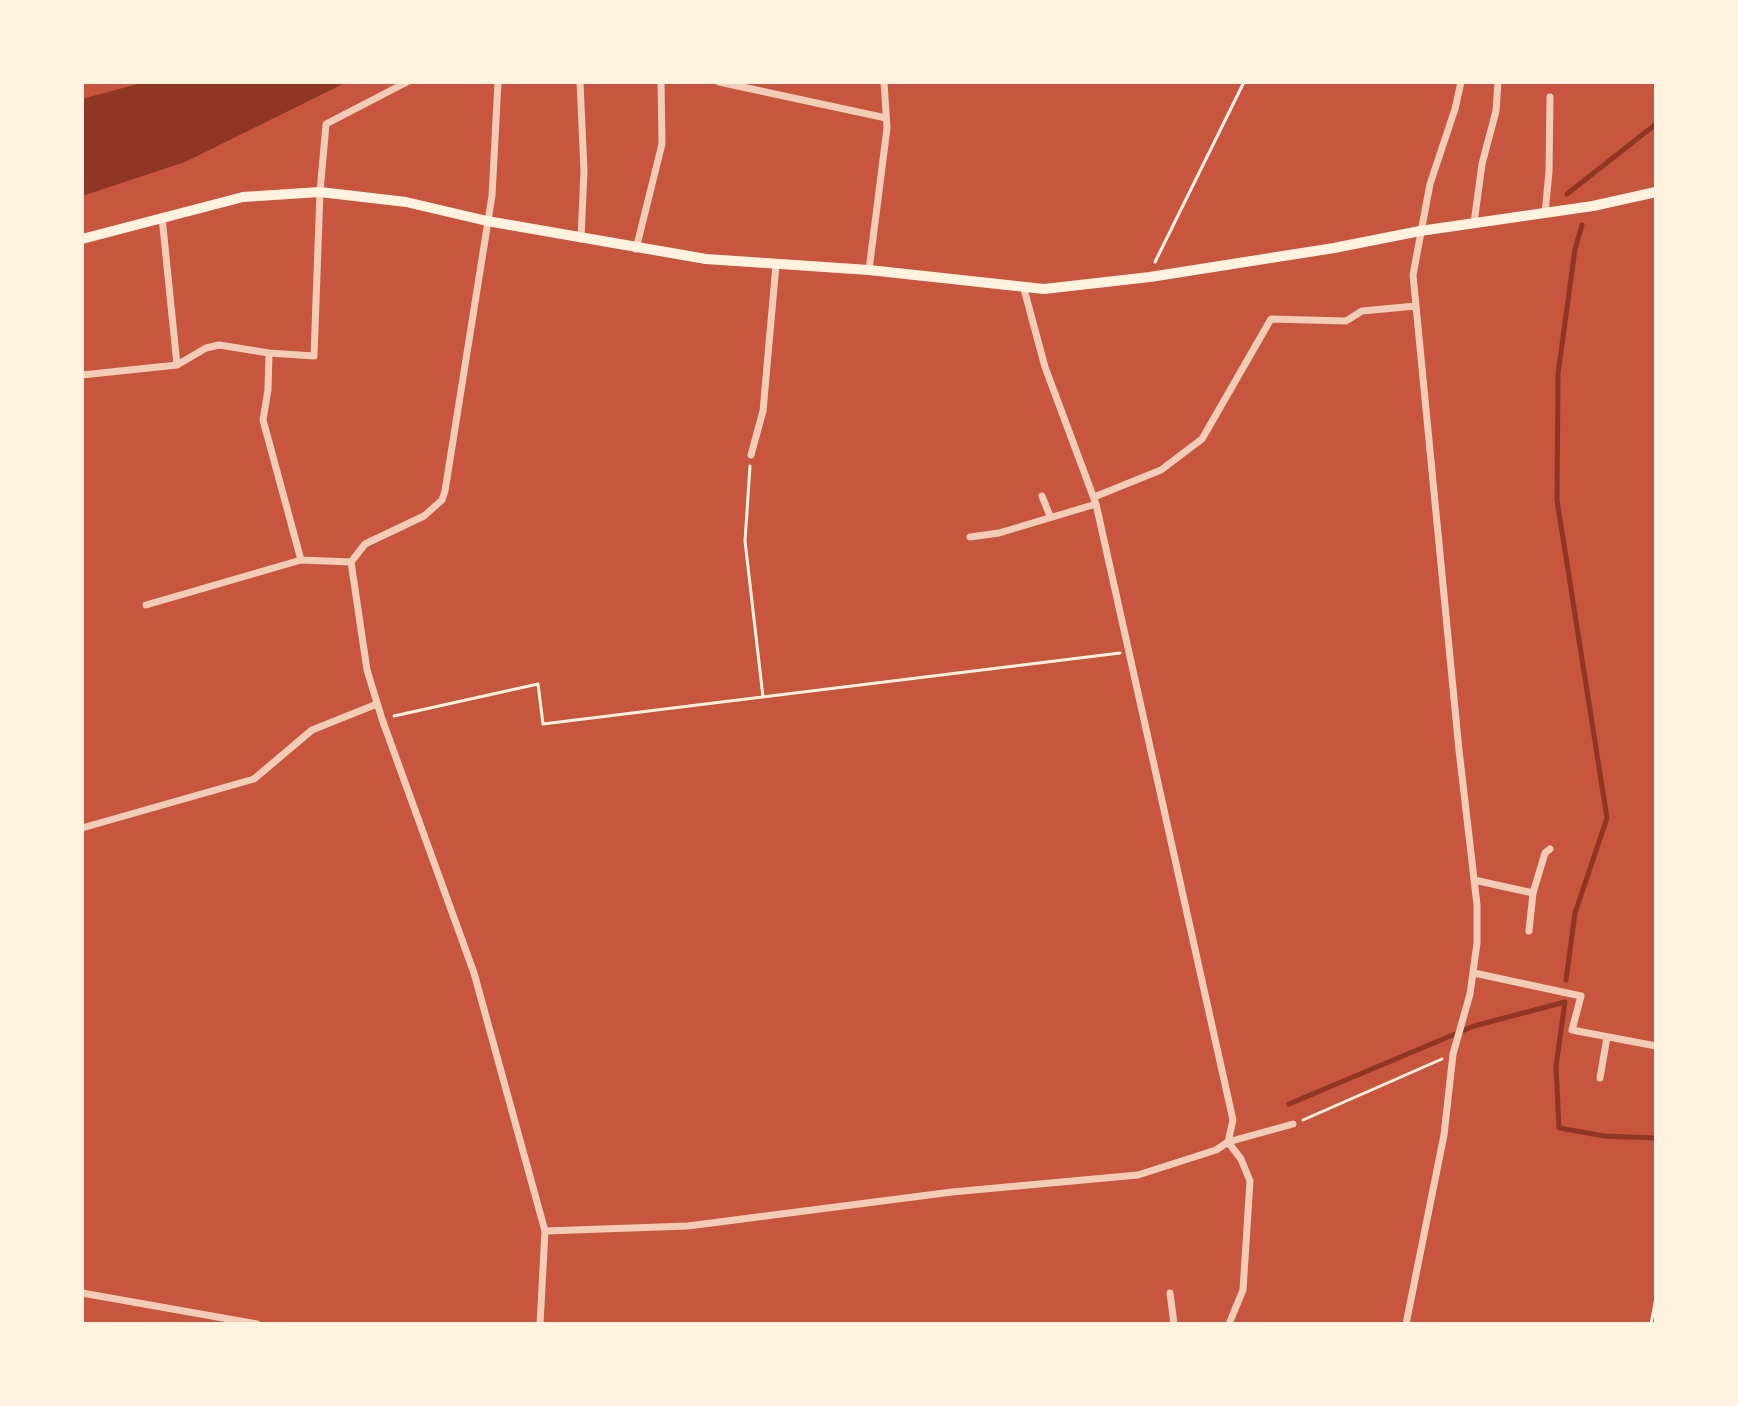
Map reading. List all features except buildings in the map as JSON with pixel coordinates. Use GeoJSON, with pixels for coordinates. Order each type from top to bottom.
{"type":"FeatureCollection","features":[{"type":"Feature","properties":{"kind":"main road"},"geometry":{"type":"LineString","coordinates":[[82,239],[243,197],[320,192],[406,202],[581,239],[706,259],[869,270],[1024,289],[1150,277],[1420,231],[1593,206],[1656,192]]}},
{"type":"Feature","properties":{"kind":"street"},"geometry":{"type":"LineString","coordinates":[[82,375],[177,365],[206,348],[219,345],[314,356],[320,192],[326,124],[407,82]]}},
{"type":"Feature","properties":{"kind":"street"},"geometry":{"type":"LineString","coordinates":[[498,82],[492,196],[445,491],[442,500],[424,516],[365,544],[351,562],[367,670],[474,973],[545,1231],[540,1324]]}},
{"type":"Feature","properties":{"kind":"street"},"geometry":{"type":"LineString","coordinates":[[580,82],[584,171],[581,239]]}},
{"type":"Feature","properties":{"kind":"street"},"geometry":{"type":"LineString","coordinates":[[636,249],[662,144],[661,82]]}},
{"type":"Feature","properties":{"kind":"street"},"geometry":{"type":"LineString","coordinates":[[719,82],[886,118]]}},
{"type":"Feature","properties":{"kind":"street"},"geometry":{"type":"LineString","coordinates":[[869,270],[886,118],[884,82]]}},
{"type":"Feature","properties":{"kind":"street"},"geometry":{"type":"LineString","coordinates":[[1406,1324],[1444,1135],[1453,1054],[1474,973],[1477,930],[1413,275],[1430,184],[1461,82]]}},
{"type":"Feature","properties":{"kind":"street"},"geometry":{"type":"LineString","coordinates":[[1474,223],[1482,164],[1496,111],[1498,82]]}},
{"type":"Feature","properties":{"kind":"street"},"geometry":{"type":"LineString","coordinates":[[1545,213],[1550,97]]}},
{"type":"Feature","properties":{"kind":"street"},"geometry":{"type":"LineString","coordinates":[[162,217],[177,365]]}},
{"type":"Feature","properties":{"kind":"street"},"geometry":{"type":"LineString","coordinates":[[751,455],[763,411],[776,265]]}},
{"type":"Feature","properties":{"kind":"street"},"geometry":{"type":"LineString","coordinates":[[1024,289],[1045,367],[1095,500],[1233,1120],[1228,1142]]}},
{"type":"Feature","properties":{"kind":"street"},"geometry":{"type":"LineString","coordinates":[[970,537],[999,533],[1050,516],[1095,500],[1161,470],[1202,439],[1271,319],[1346,321],[1362,311],[1416,306]]}},
{"type":"Feature","properties":{"kind":"street"},"geometry":{"type":"LineString","coordinates":[[269,353],[263,420],[301,560]]}},
{"type":"Feature","properties":{"kind":"street"},"geometry":{"type":"LineString","coordinates":[[1042,496],[1050,516]]}},
{"type":"Feature","properties":{"kind":"street"},"geometry":{"type":"LineString","coordinates":[[146,605],[301,560],[351,562]]}},
{"type":"Feature","properties":{"kind":"street"},"geometry":{"type":"LineString","coordinates":[[82,828],[254,779],[312,730],[377,704]]}},
{"type":"Feature","properties":{"kind":"street"},"geometry":{"type":"LineString","coordinates":[[1529,931],[1533,893],[1545,853],[1550,849]]}},
{"type":"Feature","properties":{"kind":"street"},"geometry":{"type":"LineString","coordinates":[[1474,880],[1533,893]]}},
{"type":"Feature","properties":{"kind":"street"},"geometry":{"type":"LineString","coordinates":[[1474,973],[1581,996],[1572,1030],[1656,1046]]}},
{"type":"Feature","properties":{"kind":"street"},"geometry":{"type":"LineString","coordinates":[[1600,1078],[1607,1037]]}},
{"type":"Feature","properties":{"kind":"street"},"geometry":{"type":"LineString","coordinates":[[545,1231],[688,1226],[952,1192],[1138,1175],[1216,1150],[1228,1142],[1293,1124]]}},
{"type":"Feature","properties":{"kind":"street"},"geometry":{"type":"LineString","coordinates":[[1228,1142],[1241,1159],[1250,1181],[1243,1290],[1229,1324]]}},
{"type":"Feature","properties":{"kind":"street"},"geometry":{"type":"LineString","coordinates":[[82,1293],[257,1324]]}},
{"type":"Feature","properties":{"kind":"street"},"geometry":{"type":"LineString","coordinates":[[1170,1293],[1174,1324]]}},
{"type":"Feature","properties":{"kind":"path"},"geometry":{"type":"LineString","coordinates":[[1157,256],[1244,82]]}},
{"type":"Feature","properties":{"kind":"path"},"geometry":{"type":"LineString","coordinates":[[751,455],[745,541],[763,697]]}},
{"type":"Feature","properties":{"kind":"path"},"geometry":{"type":"LineString","coordinates":[[382,719],[538,684],[543,724],[1128,652]]}},
{"type":"Feature","properties":{"kind":"path"},"geometry":{"type":"LineString","coordinates":[[1293,1124],[1453,1054]]}},
{"type":"Feature","properties":{"kind":"path"},"geometry":{"type":"LineString","coordinates":[[1651,1324],[1656,1298]]}},
{"type":"Feature","properties":{"kind":"shaded area"},"geometry":{"type":"Polygon","coordinates":[[[145,82],[347,82],[185,162],[82,196],[82,99],[145,82]]]}},
{"type":"Feature","properties":{"kind":"waterway"},"geometry":{"type":"LineString","coordinates":[[1567,194],[1656,124]]}},
{"type":"Feature","properties":{"kind":"waterway"},"geometry":{"type":"LineString","coordinates":[[1566,980],[1575,913],[1607,818],[1557,500],[1558,374],[1575,249],[1582,225]]}},
{"type":"Feature","properties":{"kind":"waterway"},"geometry":{"type":"LineString","coordinates":[[1289,1104],[1474,1026],[1565,1002],[1556,1066],[1559,1128],[1604,1136],[1656,1138]]}}]}
